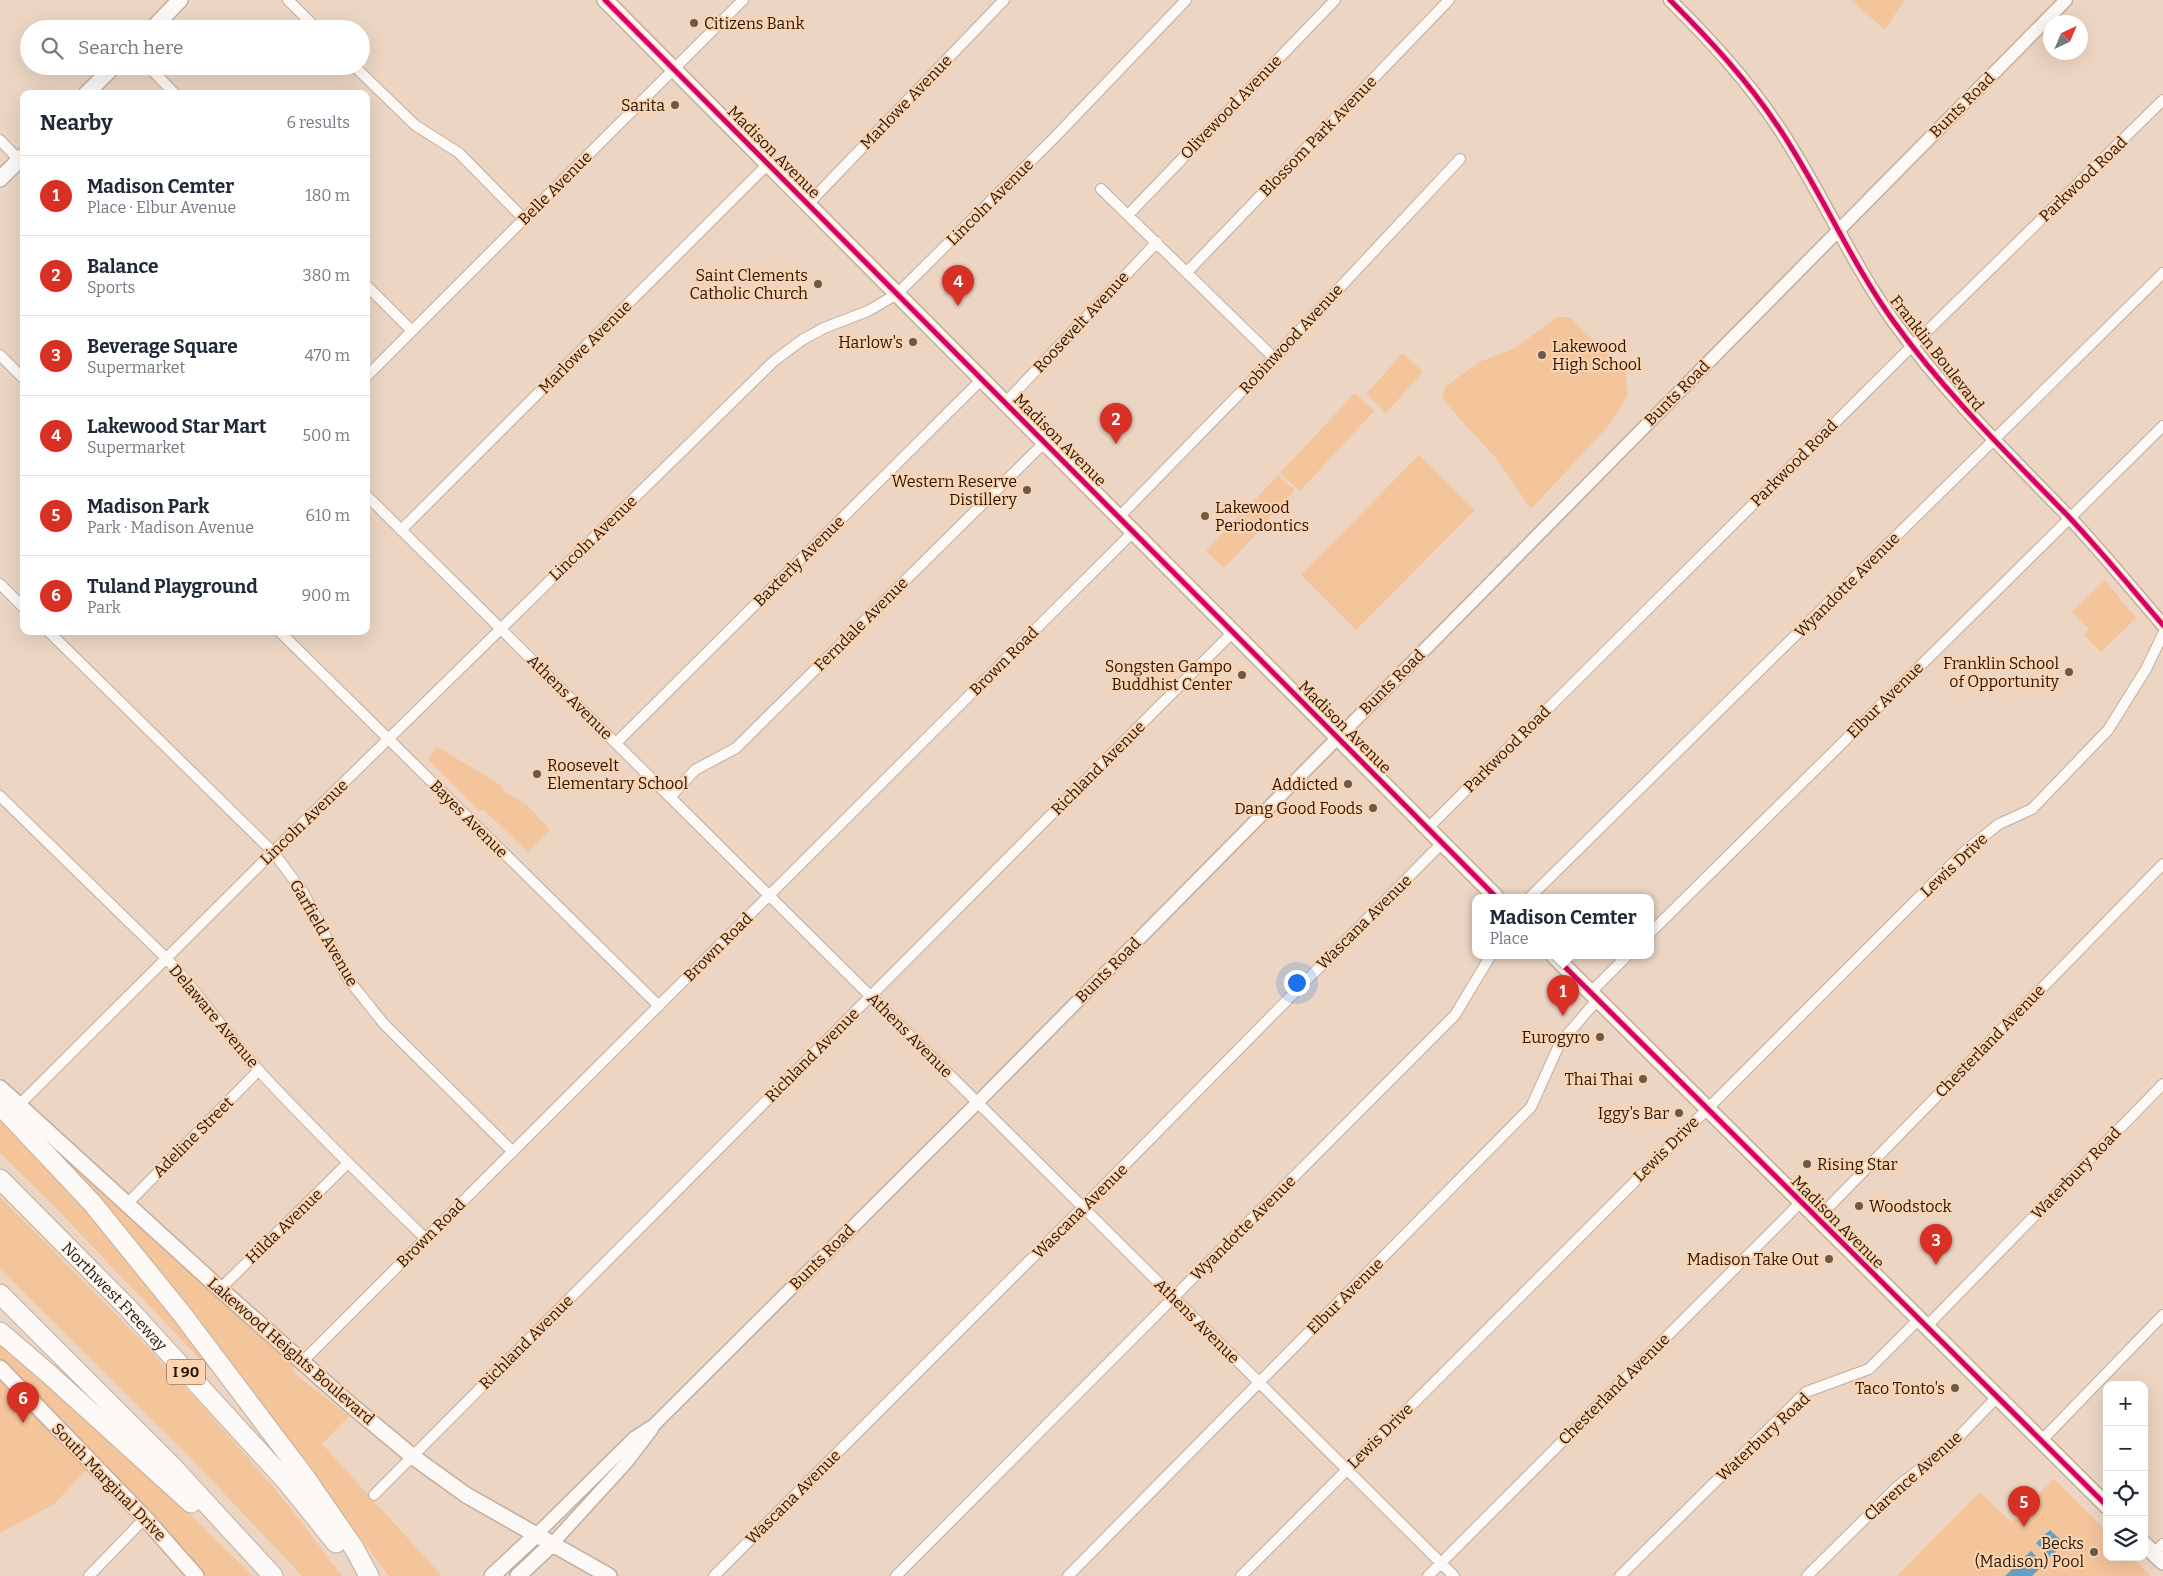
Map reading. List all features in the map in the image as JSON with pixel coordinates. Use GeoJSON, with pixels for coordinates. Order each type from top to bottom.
{"type":"FeatureCollection","features":[{"type":"Feature","properties":{"kind":"highway"},"geometry":{"type":"LineString","coordinates":[[0,1105],[93,1204],[182,1314],[305,1477],[354,1548],[369,1576]]}},
{"type":"Feature","properties":{"kind":"highway","name":"Northwest Freeway"},"geometry":{"type":"LineString","coordinates":[[0,1179],[127,1307],[280,1475],[332,1538],[360,1576]]}},
{"type":"Feature","properties":{"kind":"highway"},"geometry":{"type":"LineString","coordinates":[[0,1294],[172,1466],[273,1576]]}},
{"type":"Feature","properties":{"kind":"highway"},"geometry":{"type":"LineString","coordinates":[[0,1332],[50,1374],[193,1505],[228,1527]]}},
{"type":"Feature","properties":{"kind":"main road"},"geometry":{"type":"LineString","coordinates":[[161,20],[180,0]]}},
{"type":"Feature","properties":{"kind":"main road","name":"Madison Avenue"},"geometry":{"type":"LineString","coordinates":[[605,0],[1493,894]]}},
{"type":"Feature","properties":{"kind":"main road"},"geometry":{"type":"LineString","coordinates":[[90,90],[105,75]]}},
{"type":"Feature","properties":{"kind":"main road"},"geometry":{"type":"LineString","coordinates":[[0,179],[20,159]]}},
{"type":"Feature","properties":{"kind":"main road","name":"Madison Avenue"},"geometry":{"type":"LineString","coordinates":[[1558,959],[1706,1109],[2103,1502]]}},
{"type":"Feature","properties":{"kind":"main road","name":"Lakewood Heights Boulevard"},"geometry":{"type":"LineString","coordinates":[[0,1088],[302,1362],[412,1456],[466,1495],[609,1576]]}},
{"type":"Feature","properties":{"kind":"main road","name":"South Marginal Drive"},"geometry":{"type":"LineString","coordinates":[[0,1368],[145,1518],[196,1576]]}},
{"type":"Feature","properties":{"kind":"main road"},"geometry":{"type":"LineString","coordinates":[[492,1576],[536,1535]]}},
{"type":"Feature","properties":{"kind":"main road"},"geometry":{"type":"LineString","coordinates":[[518,1576],[552,1544]]}},
{"type":"Feature","properties":{"kind":"street"},"geometry":{"type":"LineString","coordinates":[[288,0],[308,20]]}},
{"type":"Feature","properties":{"kind":"street","name":"Belle Avenue"},"geometry":{"type":"LineString","coordinates":[[370,373],[743,0]]}},
{"type":"Feature","properties":{"kind":"street","name":"Marlowe Avenue"},"geometry":{"type":"LineString","coordinates":[[808,204],[1004,0]]}},
{"type":"Feature","properties":{"kind":"street","name":"Lincoln Avenue"},"geometry":{"type":"LineString","coordinates":[[19,1105],[500,628],[774,362],[802,340],[824,328],[868,311],[897,294],[1054,138],[1186,0]]}},
{"type":"Feature","properties":{"kind":"street","name":"Olivewood Avenue"},"geometry":{"type":"LineString","coordinates":[[1128,215],[1335,0]]}},
{"type":"Feature","properties":{"kind":"street","name":"Blossom Park Avenue"},"geometry":{"type":"LineString","coordinates":[[1187,272],[1448,0]]}},
{"type":"Feature","properties":{"kind":"street","name":"Franklin Boulevard"},"geometry":{"type":"LineString","coordinates":[[1670,0],[1724,55],[1754,92],[1780,129],[1877,297],[1912,346],[1963,409],[2070,518],[2163,625]]}},
{"type":"Feature","properties":{"kind":"street","name":"Bunts Road"},"geometry":{"type":"LineString","coordinates":[[552,1544],[626,1463],[654,1426],[978,1103],[2066,0]]}},
{"type":"Feature","properties":{"kind":"street"},"geometry":{"type":"LineString","coordinates":[[157,75],[171,90]]}},
{"type":"Feature","properties":{"kind":"street"},"geometry":{"type":"LineString","coordinates":[[363,75],[415,124],[459,153],[524,219]]}},
{"type":"Feature","properties":{"kind":"street","name":"Parkwood Road"},"geometry":{"type":"LineString","coordinates":[[1428,828],[1912,346],[2163,100]]}},
{"type":"Feature","properties":{"kind":"street"},"geometry":{"type":"LineString","coordinates":[[0,140],[20,155]]}},
{"type":"Feature","properties":{"kind":"street","name":"Robinwood Avenue"},"geometry":{"type":"LineString","coordinates":[[1119,517],[1274,358],[1460,159]]}},
{"type":"Feature","properties":{"kind":"street","name":"Marlowe Avenue"},"geometry":{"type":"LineString","coordinates":[[402,530],[768,164]]}},
{"type":"Feature","properties":{"kind":"street"},"geometry":{"type":"LineString","coordinates":[[1101,189],[1274,358]]}},
{"type":"Feature","properties":{"kind":"street","name":"Roosevelt Avenue"},"geometry":{"type":"LineString","coordinates":[[1005,402],[1156,242]]}},
{"type":"Feature","properties":{"kind":"street","name":"Wyandotte Avenue"},"geometry":{"type":"LineString","coordinates":[[1533,894],[2163,273]]}},
{"type":"Feature","properties":{"kind":"street"},"geometry":{"type":"LineString","coordinates":[[370,289],[412,331]]}},
{"type":"Feature","properties":{"kind":"street"},"geometry":{"type":"LineString","coordinates":[[0,355],[20,375]]}},
{"type":"Feature","properties":{"kind":"street","name":"Baxterly Avenue"},"geometry":{"type":"LineString","coordinates":[[616,743],[982,379]]}},
{"type":"Feature","properties":{"kind":"street","name":"Elbur Avenue"},"geometry":{"type":"LineString","coordinates":[[1654,929],[2163,426]]}},
{"type":"Feature","properties":{"kind":"street","name":"Ferndale Avenue"},"geometry":{"type":"LineString","coordinates":[[670,796],[695,770],[736,748],[1045,442]]}},
{"type":"Feature","properties":{"kind":"street","name":"Athens Avenue"},"geometry":{"type":"LineString","coordinates":[[370,499],[1454,1576]]}},
{"type":"Feature","properties":{"kind":"street","name":"Brown Road"},"geometry":{"type":"LineString","coordinates":[[302,1362],[1133,532]]}},
{"type":"Feature","properties":{"kind":"street"},"geometry":{"type":"LineString","coordinates":[[0,584],[20,604]]}},
{"type":"Feature","properties":{"kind":"street","name":"Richland Avenue"},"geometry":{"type":"LineString","coordinates":[[374,1495],[1233,632]]}},
{"type":"Feature","properties":{"kind":"street","name":"Lewis Drive"},"geometry":{"type":"LineString","coordinates":[[1241,1576],[1965,851],[1999,824],[2032,809],[2108,730],[2146,669],[2163,634]]}},
{"type":"Feature","properties":{"kind":"street","name":"Garfield Avenue"},"geometry":{"type":"LineString","coordinates":[[52,635],[273,852],[303,892],[348,979],[384,1024],[513,1152]]}},
{"type":"Feature","properties":{"kind":"street","name":"Bayes Avenue"},"geometry":{"type":"LineString","coordinates":[[283,635],[659,1006]]}},
{"type":"Feature","properties":{"kind":"street","name":"Delaware Avenue"},"geometry":{"type":"LineString","coordinates":[[0,796],[166,958],[190,983],[259,1070],[348,1163],[426,1238]]}},
{"type":"Feature","properties":{"kind":"street","name":"Wascana Avenue"},"geometry":{"type":"LineString","coordinates":[[714,1576],[1083,1208],[1442,843]]}},
{"type":"Feature","properties":{"kind":"street","name":"Chesterland Avenue"},"geometry":{"type":"LineString","coordinates":[[1817,1219],[2163,864]]}},
{"type":"Feature","properties":{"kind":"street","name":"Wyandotte Avenue"},"geometry":{"type":"LineString","coordinates":[[896,1576],[1455,1015],[1489,959]]}},
{"type":"Feature","properties":{"kind":"street","name":"Elbur Avenue"},"geometry":{"type":"LineString","coordinates":[[1068,1576],[1531,1107],[1560,1043],[1594,996],[1625,959]]}},
{"type":"Feature","properties":{"kind":"street","name":"Adeline Street"},"geometry":{"type":"LineString","coordinates":[[127,1204],[259,1070]]}},
{"type":"Feature","properties":{"kind":"street","name":"Waterbury Road"},"geometry":{"type":"LineString","coordinates":[[1620,1576],[1806,1392],[1869,1369],[1923,1323],[2163,1084]]}},
{"type":"Feature","properties":{"kind":"street","name":"Hilda Avenue"},"geometry":{"type":"LineString","coordinates":[[220,1288],[348,1163]]}},
{"type":"Feature","properties":{"kind":"street","name":"Chesterland Avenue"},"geometry":{"type":"LineString","coordinates":[[1428,1576],[1801,1202]]}},
{"type":"Feature","properties":{"kind":"street"},"geometry":{"type":"LineString","coordinates":[[2041,1441],[2163,1315]]}},
{"type":"Feature","properties":{"kind":"street","name":"Clarence Avenue"},"geometry":{"type":"LineString","coordinates":[[1807,1576],[1898,1486],[1950,1446],[1997,1397]]}},
{"type":"Feature","properties":{"kind":"street","name":"Bunts Road"},"geometry":{"type":"LineString","coordinates":[[536,1535],[634,1438],[654,1426]]}},
{"type":"Feature","properties":{"kind":"street"},"geometry":{"type":"LineString","coordinates":[[89,1576],[145,1518]]}},
{"type":"Feature","properties":{"kind":"shaded area"},"geometry":{"type":"Polygon","coordinates":[[[1851,0],[1904,0],[1885,30],[1851,0]]]}},
{"type":"Feature","properties":{"kind":"shaded area"},"geometry":{"type":"Polygon","coordinates":[[[1558,317],[1569,317],[1625,370],[1628,395],[1610,424],[1531,509],[1495,457],[1442,398],[1445,387],[1479,362],[1513,349],[1558,317]]]}},
{"type":"Feature","properties":{"kind":"shaded area"},"geometry":{"type":"Polygon","coordinates":[[[1403,353],[1423,372],[1386,413],[1366,394],[1403,353]]]}},
{"type":"Feature","properties":{"kind":"shaded area"},"geometry":{"type":"Polygon","coordinates":[[[1355,393],[1374,411],[1300,491],[1280,473],[1355,393]]]}},
{"type":"Feature","properties":{"kind":"shaded area"},"geometry":{"type":"Polygon","coordinates":[[[1419,455],[1475,510],[1356,630],[1301,575],[1419,455]]]}},
{"type":"Feature","properties":{"kind":"shaded area"},"geometry":{"type":"Polygon","coordinates":[[[1278,475],[1295,490],[1260,528],[1243,513],[1278,475]]]}},
{"type":"Feature","properties":{"kind":"shaded area"},"geometry":{"type":"Polygon","coordinates":[[[1241,513],[1260,530],[1224,568],[1206,551],[1241,513]]]}},
{"type":"Feature","properties":{"kind":"shaded area"},"geometry":{"type":"Polygon","coordinates":[[[2105,580],[2136,618],[2101,652],[2084,635],[2089,629],[2072,612],[2105,580]]]}},
{"type":"Feature","properties":{"kind":"shaded area"},"geometry":{"type":"Polygon","coordinates":[[[436,746],[502,786],[502,790],[526,804],[550,830],[528,852],[483,809],[480,812],[428,759],[436,746]]]}},
{"type":"Feature","properties":{"kind":"shaded area"},"geometry":{"type":"Polygon","coordinates":[[[0,1113],[68,1185],[219,1375],[217,1377],[54,1206],[0,1153],[0,1113]]]}},
{"type":"Feature","properties":{"kind":"shaded area"},"geometry":{"type":"Polygon","coordinates":[[[52,1145],[291,1361],[295,1374],[349,1416],[322,1444],[442,1576],[389,1576],[303,1462],[49,1149],[52,1145]]]}},
{"type":"Feature","properties":{"kind":"shaded area"},"geometry":{"type":"Polygon","coordinates":[[[0,1197],[111,1309],[219,1424],[287,1504],[342,1576],[302,1576],[189,1456],[0,1269],[0,1197]]]}},
{"type":"Feature","properties":{"kind":"shaded area"},"geometry":{"type":"Polygon","coordinates":[[[0,1342],[172,1497],[253,1576],[204,1576],[151,1515],[0,1359],[0,1342]]]}},
{"type":"Feature","properties":{"kind":"shaded area"},"geometry":{"type":"Polygon","coordinates":[[[0,1375],[89,1467],[54,1504],[0,1533],[0,1375]]]}},
{"type":"Feature","properties":{"kind":"shaded area"},"geometry":{"type":"Polygon","coordinates":[[[2054,1479],[2103,1528],[2103,1561],[2136,1561],[2151,1576],[1897,1576],[1980,1492],[2011,1522],[2054,1479]]]}},
{"type":"Feature","properties":{"kind":"water"},"geometry":{"type":"Polygon","coordinates":[[[2050,1530],[2064,1543],[2050,1557],[2036,1543],[2050,1530]]]}},
{"type":"Feature","properties":{"kind":"water"},"geometry":{"type":"Polygon","coordinates":[[[2031,1551],[2044,1564],[2032,1576],[2005,1576],[2031,1551]]]}},
{"type":"Feature","properties":{"kind":"cycle path"},"geometry":{"type":"LineString","coordinates":[[605,0],[1493,894]]}},
{"type":"Feature","properties":{"kind":"cycle path"},"geometry":{"type":"LineString","coordinates":[[1670,0],[1728,61],[1779,128],[1863,275],[1894,322],[1914,348],[1955,398],[2080,529],[2163,625]]}},
{"type":"Feature","properties":{"kind":"cycle path"},"geometry":{"type":"LineString","coordinates":[[1557,959],[2103,1502]]}},
{"type":"Feature","properties":{"kind":"place","name":"Citizens Bank"},"geometry":{"type":"Point","coordinates":[694,23]}},
{"type":"Feature","properties":{"kind":"place","name":"Sarita"},"geometry":{"type":"Point","coordinates":[675,105]}},
{"type":"Feature","properties":{"kind":"place","name":"Saint Clements Catholic Church"},"geometry":{"type":"Point","coordinates":[818,284]}},
{"type":"Feature","properties":{"kind":"place","name":"Lakewood Star Mart"},"geometry":{"type":"Point","coordinates":[958,306]}},
{"type":"Feature","properties":{"kind":"place","name":"Harlow's"},"geometry":{"type":"Point","coordinates":[913,342]}},
{"type":"Feature","properties":{"kind":"place","name":"Lakewood High School"},"geometry":{"type":"Point","coordinates":[1542,355]}},
{"type":"Feature","properties":{"kind":"place","name":"Balance"},"geometry":{"type":"Point","coordinates":[1116,444]}},
{"type":"Feature","properties":{"kind":"place","name":"Western Reserve Distillery"},"geometry":{"type":"Point","coordinates":[1027,490]}},
{"type":"Feature","properties":{"kind":"place","name":"Lakewood Periodontics"},"geometry":{"type":"Point","coordinates":[1205,516]}},
{"type":"Feature","properties":{"kind":"place","name":"Franklin School of Opportunity"},"geometry":{"type":"Point","coordinates":[2069,672]}},
{"type":"Feature","properties":{"kind":"place","name":"Songsten Gampo Buddhist Center"},"geometry":{"type":"Point","coordinates":[1242,675]}},
{"type":"Feature","properties":{"kind":"place","name":"Roosevelt Elementary School"},"geometry":{"type":"Point","coordinates":[537,774]}},
{"type":"Feature","properties":{"kind":"place","name":"Addicted"},"geometry":{"type":"Point","coordinates":[1348,784]}},
{"type":"Feature","properties":{"kind":"place","name":"Dang Good Foods"},"geometry":{"type":"Point","coordinates":[1373,808]}},
{"type":"Feature","properties":{"kind":"place","name":"Madison Cemter"},"geometry":{"type":"Point","coordinates":[1563,1016]}},
{"type":"Feature","properties":{"kind":"place","name":"Eurogyro"},"geometry":{"type":"Point","coordinates":[1600,1037]}},
{"type":"Feature","properties":{"kind":"place","name":"Thai Thai"},"geometry":{"type":"Point","coordinates":[1643,1079]}},
{"type":"Feature","properties":{"kind":"place","name":"Iggy's Bar"},"geometry":{"type":"Point","coordinates":[1679,1113]}},
{"type":"Feature","properties":{"kind":"place","name":"Rising Star"},"geometry":{"type":"Point","coordinates":[1807,1164]}},
{"type":"Feature","properties":{"kind":"place","name":"Woodstock"},"geometry":{"type":"Point","coordinates":[1859,1206]}},
{"type":"Feature","properties":{"kind":"place","name":"Madison Take Out"},"geometry":{"type":"Point","coordinates":[1829,1259]}},
{"type":"Feature","properties":{"kind":"place","name":"Beverage Square"},"geometry":{"type":"Point","coordinates":[1936,1265]}},
{"type":"Feature","properties":{"kind":"place","name":"Taco Tonto's"},"geometry":{"type":"Point","coordinates":[1955,1388]}},
{"type":"Feature","properties":{"kind":"place","name":"Tuland Playground"},"geometry":{"type":"Point","coordinates":[23,1423]}},
{"type":"Feature","properties":{"kind":"place","name":"Madison Park"},"geometry":{"type":"Point","coordinates":[2024,1527]}},
{"type":"Feature","properties":{"kind":"place","name":"Becks (Madison) Pool"},"geometry":{"type":"Point","coordinates":[2094,1552]}}]}
